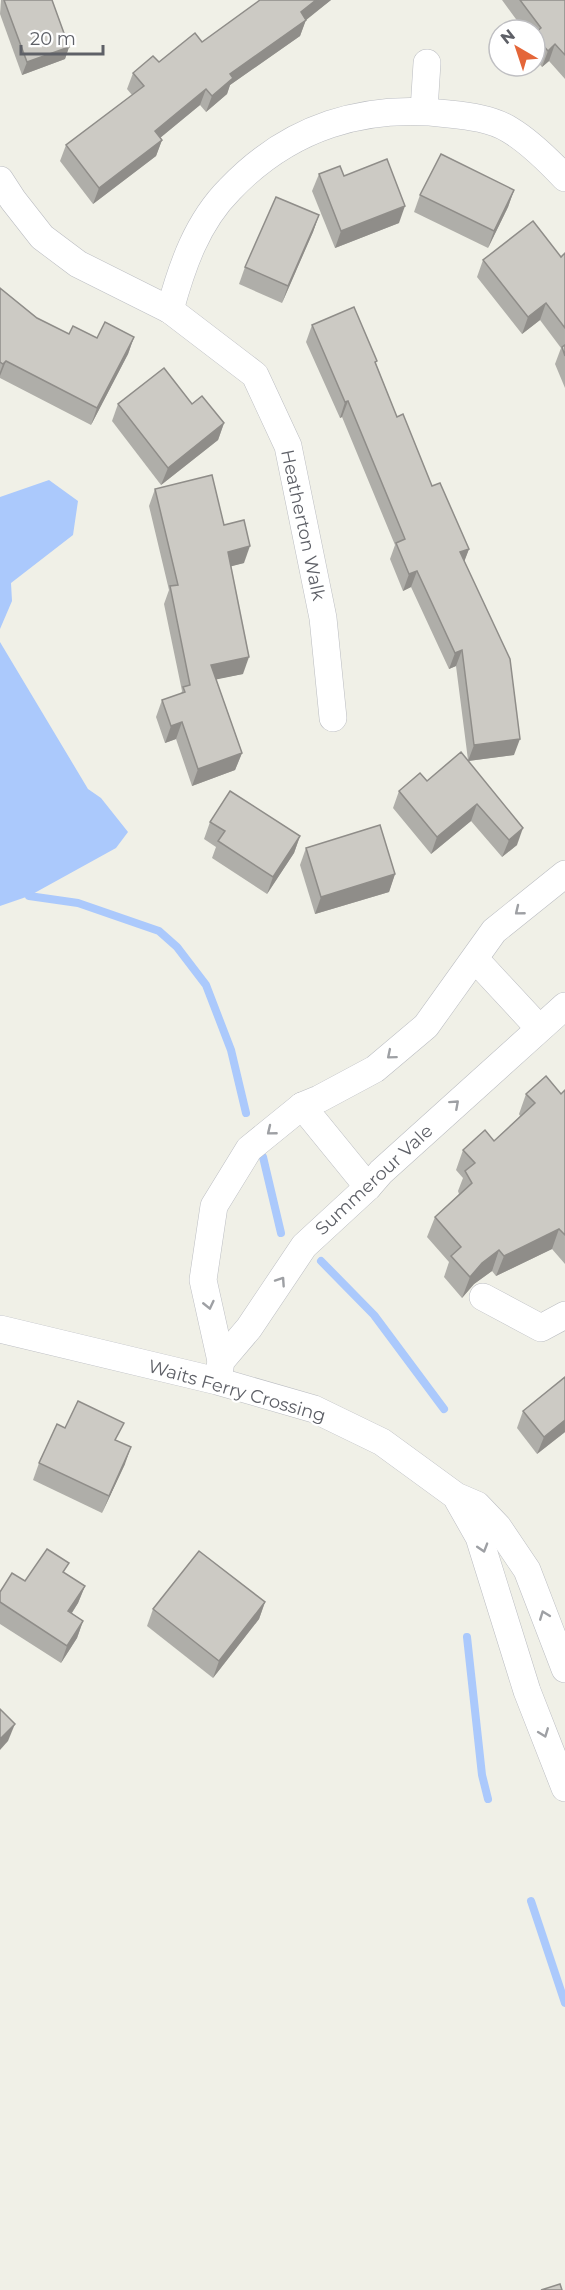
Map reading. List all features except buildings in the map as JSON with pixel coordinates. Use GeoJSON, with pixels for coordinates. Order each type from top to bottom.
{"type":"FeatureCollection","features":[{"type":"Feature","properties":{"kind":"street"},"geometry":{"type":"LineString","coordinates":[[424,110],[427,63]]}},
{"type":"Feature","properties":{"kind":"street"},"geometry":{"type":"LineString","coordinates":[[170,310],[183,265],[201,227],[229,190],[259,162],[298,137],[338,121],[378,112],[424,110],[472,117],[510,129],[548,160],[565,178]]}},
{"type":"Feature","properties":{"kind":"street","name":"Heatherton Walk"},"geometry":{"type":"LineString","coordinates":[[0,180],[42,237],[78,264],[170,310],[255,375],[288,446],[323,618],[333,718]]}},
{"type":"Feature","properties":{"kind":"street"},"geometry":{"type":"LineString","coordinates":[[219,1371],[203,1280],[214,1206],[249,1149],[302,1106],[375,1069],[426,1026],[494,931],[565,874]]}},
{"type":"Feature","properties":{"kind":"street"},"geometry":{"type":"LineString","coordinates":[[475,960],[539,1028]]}},
{"type":"Feature","properties":{"kind":"street","name":"Summerour Vale"},"geometry":{"type":"LineString","coordinates":[[219,1371],[304,1246],[368,1187],[381,1172],[565,1006]]}},
{"type":"Feature","properties":{"kind":"street"},"geometry":{"type":"LineString","coordinates":[[302,1106],[368,1187]]}},
{"type":"Feature","properties":{"kind":"street"},"geometry":{"type":"LineString","coordinates":[[483,1297],[541,1328],[565,1315]]}},
{"type":"Feature","properties":{"kind":"street","name":"Waits Ferry Crossing"},"geometry":{"type":"LineString","coordinates":[[0,1329],[219,1371],[314,1409],[382,1442],[456,1496],[477,1505],[498,1527],[527,1570],[565,1669]]}},
{"type":"Feature","properties":{"kind":"street","name":"Waits Ferry Crossing"},"geometry":{"type":"LineString","coordinates":[[456,1496],[479,1537],[528,1691],[565,1788]]}},
{"type":"Feature","properties":{"kind":"water"},"geometry":{"type":"Polygon","coordinates":[[[49,480],[78,501],[73,535],[11,583],[12,601],[0,629],[0,497],[49,480]]]}},
{"type":"Feature","properties":{"kind":"water"},"geometry":{"type":"Polygon","coordinates":[[[0,642],[88,789],[101,798],[128,832],[116,848],[29,896],[0,906],[0,642]]]}},
{"type":"Feature","properties":{"kind":"waterway"},"geometry":{"type":"LineString","coordinates":[[29,896],[78,903],[159,931],[177,947],[206,985],[231,1050],[246,1113]]}},
{"type":"Feature","properties":{"kind":"waterway"},"geometry":{"type":"LineString","coordinates":[[263,1157],[281,1233]]}},
{"type":"Feature","properties":{"kind":"waterway"},"geometry":{"type":"LineString","coordinates":[[321,1261],[374,1315],[444,1409]]}},
{"type":"Feature","properties":{"kind":"waterway"},"geometry":{"type":"LineString","coordinates":[[467,1637],[482,1775],[488,1799]]}},
{"type":"Feature","properties":{"kind":"waterway"},"geometry":{"type":"LineString","coordinates":[[531,1901],[565,2003]]}}]}
